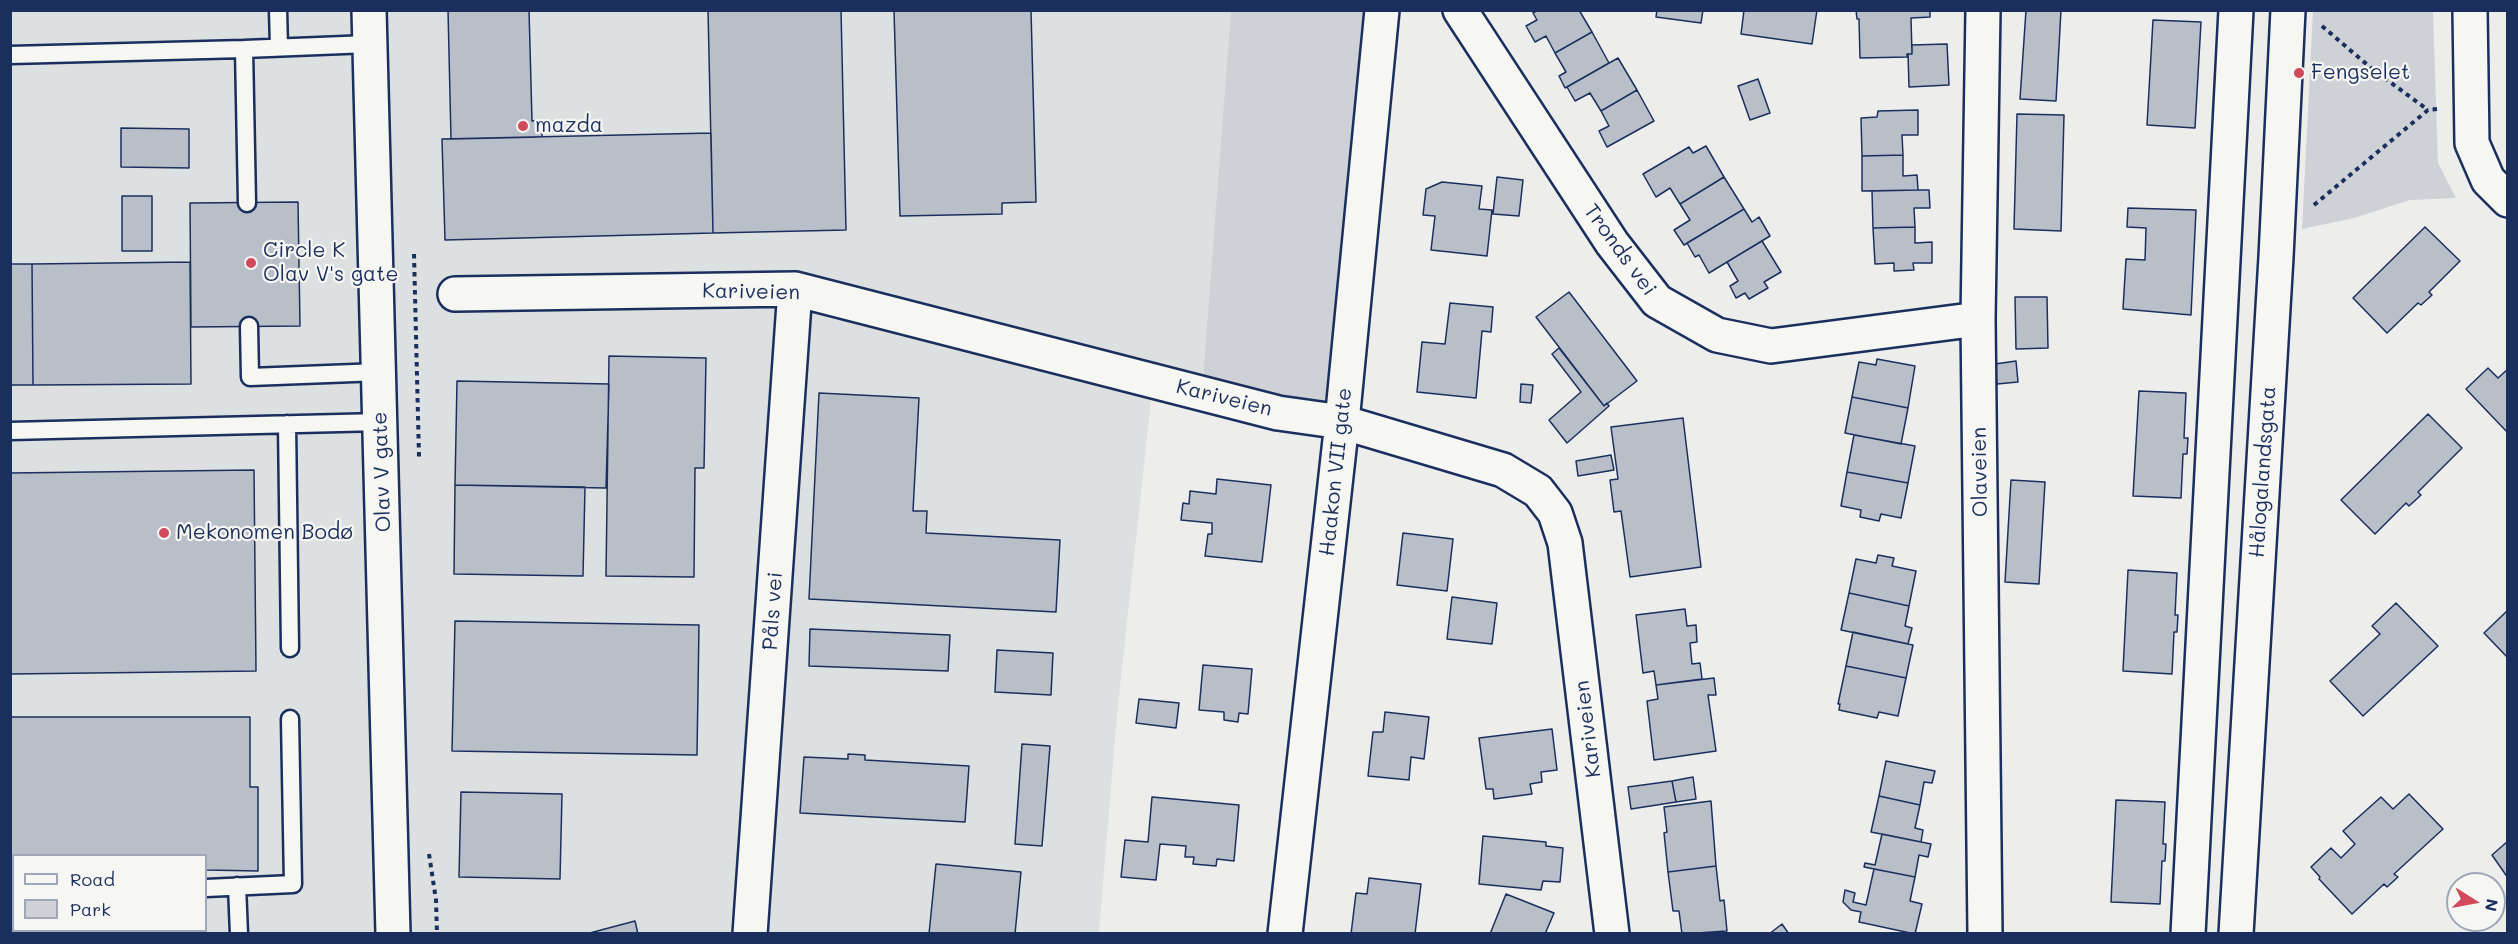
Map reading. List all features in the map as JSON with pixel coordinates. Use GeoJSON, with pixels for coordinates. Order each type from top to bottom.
{"type":"FeatureCollection","features":[{"type":"Feature","properties":{"kind":"main road","name":"Olav V gate"},"geometry":{"type":"LineString","coordinates":[[369,10],[393,933]]}},
{"type":"Feature","properties":{"kind":"main road","name":"Haakon VII gate"},"geometry":{"type":"LineString","coordinates":[[1285,933],[1342,422],[1382,10]]}},
{"type":"Feature","properties":{"kind":"main road","name":"Tronds vei"},"geometry":{"type":"LineString","coordinates":[[1460,10],[1612,243],[1657,301],[1717,335],[1771,346],[1978,319]]}},
{"type":"Feature","properties":{"kind":"main road","name":"Olaveien"},"geometry":{"type":"LineString","coordinates":[[1983,10],[1978,319],[1985,933]]}},
{"type":"Feature","properties":{"kind":"main road"},"geometry":{"type":"LineString","coordinates":[[2188,933],[2236,10]]}},
{"type":"Feature","properties":{"kind":"main road","name":"Hålogalandsgata"},"geometry":{"type":"LineString","coordinates":[[2236,933],[2276,257],[2288,10]]}},
{"type":"Feature","properties":{"kind":"main road"},"geometry":{"type":"LineString","coordinates":[[2469,10],[2472,143],[2488,180],[2508,200]]}},
{"type":"Feature","properties":{"kind":"main road","name":"Kariveien"},"geometry":{"type":"LineString","coordinates":[[455,294],[795,289],[1278,412],[1342,422],[1503,470],[1538,491],[1556,513],[1565,543],[1612,933]]}},
{"type":"Feature","properties":{"kind":"main road","name":"Påls vei"},"geometry":{"type":"LineString","coordinates":[[750,933],[795,289]]}},
{"type":"Feature","properties":{"kind":"lane"},"geometry":{"type":"LineString","coordinates":[[278,10],[279,47]]}},
{"type":"Feature","properties":{"kind":"lane"},"geometry":{"type":"LineString","coordinates":[[10,55],[369,44]]}},
{"type":"Feature","properties":{"kind":"lane"},"geometry":{"type":"LineString","coordinates":[[244,48],[247,202]]}},
{"type":"Feature","properties":{"kind":"lane"},"geometry":{"type":"LineString","coordinates":[[249,326],[250,377],[380,372]]}},
{"type":"Feature","properties":{"kind":"lane"},"geometry":{"type":"LineString","coordinates":[[10,431],[381,422]]}},
{"type":"Feature","properties":{"kind":"lane"},"geometry":{"type":"LineString","coordinates":[[287,424],[290,648]]}},
{"type":"Feature","properties":{"kind":"lane"},"geometry":{"type":"LineString","coordinates":[[207,888],[292,884],[290,719]]}},
{"type":"Feature","properties":{"kind":"lane"},"geometry":{"type":"LineString","coordinates":[[237,886],[239,933]]}},
{"type":"Feature","properties":{"kind":"path"},"geometry":{"type":"LineString","coordinates":[[2318,22],[2371,68],[2427,110]]}},
{"type":"Feature","properties":{"kind":"path"},"geometry":{"type":"LineString","coordinates":[[2309,210],[2427,110],[2441,109]]}},
{"type":"Feature","properties":{"kind":"shaded area"},"geometry":{"type":"Polygon","coordinates":[[[10,11],[1382,11],[1342,422],[1153,382],[1117,715],[1099,933],[11,933],[10,11]]]}},
{"type":"Feature","properties":{"kind":"green space"},"geometry":{"type":"Polygon","coordinates":[[[1231,11],[1380,11],[1342,422],[1202,393],[1231,11]]]}},
{"type":"Feature","properties":{"kind":"green space"},"geometry":{"type":"Polygon","coordinates":[[[2313,11],[2433,11],[2438,163],[2456,198],[2410,200],[2354,218],[2302,229],[2313,11]]]}},
{"type":"Feature","properties":{"kind":"building"},"geometry":{"type":"Polygon","coordinates":[[[448,10],[529,10],[532,121],[542,120],[542,137],[451,139],[448,10]]]}},
{"type":"Feature","properties":{"kind":"building"},"geometry":{"type":"Polygon","coordinates":[[[708,10],[841,10],[846,230],[713,233],[708,10]]]}},
{"type":"Feature","properties":{"kind":"building"},"geometry":{"type":"Polygon","coordinates":[[[894,10],[1031,10],[1036,202],[1002,203],[1002,214],[900,216],[894,10]]]}},
{"type":"Feature","properties":{"kind":"building"},"geometry":{"type":"Polygon","coordinates":[[[1538,10],[1579,10],[1592,32],[1555,53],[1546,36],[1535,42],[1526,26],[1537,20],[1533,13],[1538,10]]]}},
{"type":"Feature","properties":{"kind":"building"},"geometry":{"type":"Polygon","coordinates":[[[1657,10],[1703,10],[1701,23],[1656,17],[1657,10]]]}},
{"type":"Feature","properties":{"kind":"building"},"geometry":{"type":"Polygon","coordinates":[[[1744,10],[1817,10],[1812,44],[1741,34],[1744,10]]]}},
{"type":"Feature","properties":{"kind":"building"},"geometry":{"type":"Polygon","coordinates":[[[1856,10],[1930,10],[1930,17],[1911,18],[1912,54],[1907,54],[1907,57],[1860,58],[1859,19],[1857,19],[1856,10]]]}},
{"type":"Feature","properties":{"kind":"building"},"geometry":{"type":"Polygon","coordinates":[[[2026,10],[2061,10],[2056,101],[2020,99],[2026,10]]]}},
{"type":"Feature","properties":{"kind":"building"},"geometry":{"type":"Polygon","coordinates":[[[2153,20],[2201,22],[2195,128],[2147,125],[2153,20]]]}},
{"type":"Feature","properties":{"kind":"building"},"geometry":{"type":"Polygon","coordinates":[[[1592,32],[1609,63],[1565,88],[1559,76],[1566,72],[1555,53],[1592,32]]]}},
{"type":"Feature","properties":{"kind":"building"},"geometry":{"type":"Polygon","coordinates":[[[1947,44],[1949,85],[1909,87],[1908,54],[1912,54],[1912,45],[1947,44]]]}},
{"type":"Feature","properties":{"kind":"building"},"geometry":{"type":"Polygon","coordinates":[[[1618,58],[1637,90],[1601,111],[1590,93],[1575,101],[1567,87],[1618,58]]]}},
{"type":"Feature","properties":{"kind":"building"},"geometry":{"type":"Polygon","coordinates":[[[1758,79],[1770,113],[1750,120],[1738,86],[1758,79]]]}},
{"type":"Feature","properties":{"kind":"building"},"geometry":{"type":"Polygon","coordinates":[[[1637,90],[1654,121],[1607,147],[1599,131],[1609,126],[1601,111],[1637,90]]]}},
{"type":"Feature","properties":{"kind":"building"},"geometry":{"type":"Polygon","coordinates":[[[1918,110],[1918,135],[1902,135],[1903,155],[1862,156],[1861,118],[1877,117],[1878,111],[1918,110]]]}},
{"type":"Feature","properties":{"kind":"building"},"geometry":{"type":"Polygon","coordinates":[[[2017,114],[2064,115],[2061,231],[2014,229],[2017,114]]]}},
{"type":"Feature","properties":{"kind":"building"},"geometry":{"type":"Polygon","coordinates":[[[121,128],[189,129],[189,168],[121,167],[121,128]]]}},
{"type":"Feature","properties":{"kind":"building"},"geometry":{"type":"Polygon","coordinates":[[[711,133],[713,233],[445,240],[442,139],[711,133]]]}},
{"type":"Feature","properties":{"kind":"building"},"geometry":{"type":"Polygon","coordinates":[[[1706,146],[1724,177],[1680,204],[1670,188],[1656,197],[1643,174],[1689,147],[1693,153],[1706,146]]]}},
{"type":"Feature","properties":{"kind":"building"},"geometry":{"type":"Polygon","coordinates":[[[1903,155],[1903,176],[1917,175],[1918,190],[1862,191],[1862,156],[1903,155]]]}},
{"type":"Feature","properties":{"kind":"building"},"geometry":{"type":"Polygon","coordinates":[[[1497,177],[1523,180],[1519,216],[1493,214],[1497,177]]]}},
{"type":"Feature","properties":{"kind":"building"},"geometry":{"type":"Polygon","coordinates":[[[1724,177],[1744,209],[1684,245],[1674,230],[1690,220],[1680,204],[1724,177]]]}},
{"type":"Feature","properties":{"kind":"building"},"geometry":{"type":"Polygon","coordinates":[[[1442,182],[1482,186],[1479,209],[1492,210],[1487,256],[1431,250],[1435,216],[1423,215],[1426,189],[1442,182]]]}},
{"type":"Feature","properties":{"kind":"building"},"geometry":{"type":"Polygon","coordinates":[[[1929,190],[1930,208],[1914,208],[1915,227],[1873,228],[1872,191],[1929,190]]]}},
{"type":"Feature","properties":{"kind":"building"},"geometry":{"type":"Polygon","coordinates":[[[122,196],[152,196],[152,251],[122,251],[122,196]]]}},
{"type":"Feature","properties":{"kind":"building"},"geometry":{"type":"Polygon","coordinates":[[[298,202],[300,326],[191,327],[190,203],[298,202]]]}},
{"type":"Feature","properties":{"kind":"building"},"geometry":{"type":"Polygon","coordinates":[[[2128,208],[2196,210],[2191,315],[2123,309],[2126,259],[2145,260],[2146,228],[2127,227],[2128,208]]]}},
{"type":"Feature","properties":{"kind":"building"},"geometry":{"type":"Polygon","coordinates":[[[1744,209],[1752,222],[1759,217],[1770,236],[1709,273],[1699,255],[1695,257],[1687,243],[1744,209]]]}},
{"type":"Feature","properties":{"kind":"building"},"geometry":{"type":"Polygon","coordinates":[[[1915,227],[1915,243],[1932,242],[1932,263],[1913,263],[1914,270],[1894,271],[1894,263],[1875,264],[1873,228],[1915,227]]]}},
{"type":"Feature","properties":{"kind":"building"},"geometry":{"type":"Polygon","coordinates":[[[2425,227],[2460,261],[2429,292],[2432,295],[2421,305],[2418,303],[2387,333],[2353,298],[2425,227]]]}},
{"type":"Feature","properties":{"kind":"building"},"geometry":{"type":"Polygon","coordinates":[[[1762,241],[1781,272],[1764,282],[1768,288],[1749,299],[1745,293],[1736,298],[1730,286],[1738,281],[1727,262],[1762,241]]]}},
{"type":"Feature","properties":{"kind":"building"},"geometry":{"type":"Polygon","coordinates":[[[190,262],[191,384],[33,385],[32,264],[190,262]]]}},
{"type":"Feature","properties":{"kind":"building"},"geometry":{"type":"Polygon","coordinates":[[[10,264],[32,264],[33,385],[10,385],[10,264]]]}},
{"type":"Feature","properties":{"kind":"building"},"geometry":{"type":"Polygon","coordinates":[[[1569,292],[1637,381],[1604,406],[1536,317],[1569,292]]]}},
{"type":"Feature","properties":{"kind":"building"},"geometry":{"type":"Polygon","coordinates":[[[2015,297],[2047,297],[2048,348],[2016,349],[2015,297]]]}},
{"type":"Feature","properties":{"kind":"building"},"geometry":{"type":"Polygon","coordinates":[[[1450,303],[1493,307],[1491,332],[1482,331],[1476,398],[1417,392],[1422,342],[1445,344],[1450,303]]]}},
{"type":"Feature","properties":{"kind":"building"},"geometry":{"type":"Polygon","coordinates":[[[1559,348],[1604,406],[1607,403],[1609,406],[1567,443],[1549,420],[1581,392],[1552,354],[1559,348]]]}},
{"type":"Feature","properties":{"kind":"building"},"geometry":{"type":"Polygon","coordinates":[[[609,356],[706,358],[704,468],[695,468],[694,577],[606,576],[609,356]]]}},
{"type":"Feature","properties":{"kind":"building"},"geometry":{"type":"Polygon","coordinates":[[[1877,359],[1915,366],[1908,408],[1852,397],[1859,362],[1876,365],[1877,359]]]}},
{"type":"Feature","properties":{"kind":"building"},"geometry":{"type":"Polygon","coordinates":[[[2016,361],[2018,382],[1997,384],[1995,364],[2016,361]]]}},
{"type":"Feature","properties":{"kind":"building"},"geometry":{"type":"Polygon","coordinates":[[[2488,368],[2498,378],[2508,369],[2508,433],[2466,389],[2488,368]]]}},
{"type":"Feature","properties":{"kind":"building"},"geometry":{"type":"Polygon","coordinates":[[[457,381],[609,384],[606,488],[455,485],[457,381]]]}},
{"type":"Feature","properties":{"kind":"building"},"geometry":{"type":"Polygon","coordinates":[[[1521,384],[1533,385],[1531,403],[1520,402],[1521,384]]]}},
{"type":"Feature","properties":{"kind":"building"},"geometry":{"type":"Polygon","coordinates":[[[2139,391],[2186,393],[2184,438],[2188,438],[2187,454],[2183,454],[2181,498],[2133,496],[2139,391]]]}},
{"type":"Feature","properties":{"kind":"building"},"geometry":{"type":"Polygon","coordinates":[[[819,393],[919,398],[913,511],[927,511],[926,533],[1060,540],[1056,612],[809,599],[819,393]]]}},
{"type":"Feature","properties":{"kind":"building"},"geometry":{"type":"Polygon","coordinates":[[[1852,397],[1908,408],[1901,444],[1845,433],[1852,397]]]}},
{"type":"Feature","properties":{"kind":"building"},"geometry":{"type":"Polygon","coordinates":[[[2428,414],[2462,448],[2418,492],[2421,495],[2409,506],[2406,503],[2375,534],[2341,500],[2428,414]]]}},
{"type":"Feature","properties":{"kind":"building"},"geometry":{"type":"Polygon","coordinates":[[[1683,418],[1701,567],[1630,577],[1621,511],[1614,512],[1610,480],[1618,479],[1611,427],[1683,418]]]}},
{"type":"Feature","properties":{"kind":"building"},"geometry":{"type":"Polygon","coordinates":[[[1854,435],[1915,446],[1908,483],[1847,472],[1854,435]]]}},
{"type":"Feature","properties":{"kind":"building"},"geometry":{"type":"Polygon","coordinates":[[[1611,455],[1614,470],[1578,476],[1576,461],[1611,455]]]}},
{"type":"Feature","properties":{"kind":"building"},"geometry":{"type":"Polygon","coordinates":[[[254,470],[256,671],[10,674],[10,473],[254,470]]]}},
{"type":"Feature","properties":{"kind":"building"},"geometry":{"type":"Polygon","coordinates":[[[1847,472],[1908,483],[1901,518],[1881,514],[1879,521],[1860,517],[1861,510],[1841,506],[1847,472]]]}},
{"type":"Feature","properties":{"kind":"building"},"geometry":{"type":"Polygon","coordinates":[[[1217,479],[1271,485],[1262,562],[1205,556],[1208,534],[1212,534],[1212,523],[1181,520],[1183,503],[1189,504],[1190,491],[1216,494],[1217,479]]]}},
{"type":"Feature","properties":{"kind":"building"},"geometry":{"type":"Polygon","coordinates":[[[2011,480],[2045,482],[2039,584],[2005,582],[2011,480]]]}},
{"type":"Feature","properties":{"kind":"building"},"geometry":{"type":"Polygon","coordinates":[[[455,485],[585,487],[583,576],[454,574],[455,485]]]}},
{"type":"Feature","properties":{"kind":"building"},"geometry":{"type":"Polygon","coordinates":[[[1403,533],[1453,539],[1447,591],[1397,585],[1403,533]]]}},
{"type":"Feature","properties":{"kind":"building"},"geometry":{"type":"Polygon","coordinates":[[[1878,555],[1894,558],[1892,566],[1916,571],[1909,606],[1849,593],[1856,559],[1876,563],[1878,555]]]}},
{"type":"Feature","properties":{"kind":"building"},"geometry":{"type":"Polygon","coordinates":[[[2128,570],[2177,573],[2175,615],[2178,615],[2177,632],[2174,632],[2172,674],[2123,671],[2128,570]]]}},
{"type":"Feature","properties":{"kind":"building"},"geometry":{"type":"Polygon","coordinates":[[[1849,593],[1909,606],[1905,626],[1912,628],[1908,644],[1841,630],[1849,593]]]}},
{"type":"Feature","properties":{"kind":"building"},"geometry":{"type":"Polygon","coordinates":[[[1452,597],[1497,603],[1492,644],[1447,639],[1452,597]]]}},
{"type":"Feature","properties":{"kind":"building"},"geometry":{"type":"Polygon","coordinates":[[[2396,603],[2438,646],[2363,716],[2330,681],[2380,634],[2372,626],[2396,603]]]}},
{"type":"Feature","properties":{"kind":"building"},"geometry":{"type":"Polygon","coordinates":[[[1685,609],[1687,626],[1696,625],[1697,642],[1690,643],[1692,664],[1700,663],[1702,679],[1656,685],[1654,671],[1643,673],[1636,615],[1685,609]]]}},
{"type":"Feature","properties":{"kind":"building"},"geometry":{"type":"Polygon","coordinates":[[[2508,610],[2508,658],[2484,633],[2508,610]]]}},
{"type":"Feature","properties":{"kind":"building"},"geometry":{"type":"Polygon","coordinates":[[[455,621],[699,625],[697,755],[452,751],[455,621]]]}},
{"type":"Feature","properties":{"kind":"building"},"geometry":{"type":"Polygon","coordinates":[[[810,629],[950,635],[948,671],[809,666],[810,629]]]}},
{"type":"Feature","properties":{"kind":"building"},"geometry":{"type":"Polygon","coordinates":[[[1853,632],[1913,645],[1906,678],[1846,666],[1853,632]]]}},
{"type":"Feature","properties":{"kind":"building"},"geometry":{"type":"Polygon","coordinates":[[[997,650],[1053,653],[1051,695],[995,692],[997,650]]]}},
{"type":"Feature","properties":{"kind":"building"},"geometry":{"type":"Polygon","coordinates":[[[1203,665],[1252,669],[1248,714],[1239,713],[1238,722],[1224,720],[1224,712],[1199,710],[1203,665]]]}},
{"type":"Feature","properties":{"kind":"building"},"geometry":{"type":"Polygon","coordinates":[[[1846,666],[1906,678],[1898,716],[1879,712],[1877,718],[1839,710],[1840,704],[1838,704],[1846,666]]]}},
{"type":"Feature","properties":{"kind":"building"},"geometry":{"type":"Polygon","coordinates":[[[1714,678],[1716,695],[1708,695],[1716,751],[1654,760],[1647,701],[1658,699],[1656,685],[1714,678]]]}},
{"type":"Feature","properties":{"kind":"building"},"geometry":{"type":"Polygon","coordinates":[[[1139,699],[1179,703],[1176,728],[1136,723],[1139,699]]]}},
{"type":"Feature","properties":{"kind":"building"},"geometry":{"type":"Polygon","coordinates":[[[1385,712],[1429,717],[1424,759],[1411,757],[1409,780],[1368,776],[1373,732],[1383,732],[1385,712]]]}},
{"type":"Feature","properties":{"kind":"building"},"geometry":{"type":"Polygon","coordinates":[[[10,717],[250,717],[250,787],[258,787],[258,871],[207,870],[207,854],[12,854],[12,870],[10,870],[10,717]]]}},
{"type":"Feature","properties":{"kind":"building"},"geometry":{"type":"Polygon","coordinates":[[[1552,729],[1557,770],[1541,772],[1542,782],[1530,784],[1532,794],[1494,799],[1493,789],[1486,789],[1479,738],[1552,729]]]}},
{"type":"Feature","properties":{"kind":"building"},"geometry":{"type":"Polygon","coordinates":[[[1022,744],[1050,746],[1042,846],[1015,844],[1022,744]]]}},
{"type":"Feature","properties":{"kind":"building"},"geometry":{"type":"Polygon","coordinates":[[[848,754],[865,755],[865,760],[969,766],[965,822],[800,813],[804,757],[848,759],[848,754]]]}},
{"type":"Feature","properties":{"kind":"building"},"geometry":{"type":"Polygon","coordinates":[[[1886,761],[1935,771],[1932,783],[1924,782],[1920,805],[1879,796],[1886,761]]]}},
{"type":"Feature","properties":{"kind":"building"},"geometry":{"type":"Polygon","coordinates":[[[1693,777],[1696,799],[1676,802],[1672,781],[1693,777]]]}},
{"type":"Feature","properties":{"kind":"building"},"geometry":{"type":"Polygon","coordinates":[[[1672,781],[1676,802],[1631,809],[1628,787],[1672,781]]]}},
{"type":"Feature","properties":{"kind":"building"},"geometry":{"type":"Polygon","coordinates":[[[461,792],[562,794],[560,879],[459,877],[461,792]]]}},
{"type":"Feature","properties":{"kind":"building"},"geometry":{"type":"Polygon","coordinates":[[[2409,794],[2443,829],[2394,874],[2398,877],[2387,887],[2384,884],[2352,914],[2319,879],[2320,877],[2311,867],[2331,848],[2341,858],[2355,844],[2343,831],[2381,797],[2393,809],[2409,794]]]}},
{"type":"Feature","properties":{"kind":"building"},"geometry":{"type":"Polygon","coordinates":[[[1879,796],[1920,805],[1915,828],[1923,830],[1921,842],[1871,832],[1879,796]]]}},
{"type":"Feature","properties":{"kind":"building"},"geometry":{"type":"Polygon","coordinates":[[[1152,797],[1239,805],[1234,861],[1217,859],[1216,866],[1193,864],[1194,857],[1185,857],[1186,846],[1160,844],[1156,880],[1121,877],[1125,840],[1148,842],[1152,797]]]}},
{"type":"Feature","properties":{"kind":"building"},"geometry":{"type":"Polygon","coordinates":[[[2116,800],[2165,802],[2163,844],[2166,844],[2165,861],[2162,861],[2160,904],[2111,902],[2116,800]]]}},
{"type":"Feature","properties":{"kind":"building"},"geometry":{"type":"Polygon","coordinates":[[[1711,801],[1716,866],[1668,872],[1664,807],[1711,801]]]}},
{"type":"Feature","properties":{"kind":"building"},"geometry":{"type":"Polygon","coordinates":[[[1882,834],[1931,844],[1928,857],[1919,855],[1915,877],[1864,867],[1865,863],[1875,865],[1882,834]]]}},
{"type":"Feature","properties":{"kind":"building"},"geometry":{"type":"Polygon","coordinates":[[[1483,836],[1546,842],[1546,846],[1563,848],[1560,882],[1543,881],[1541,890],[1479,884],[1483,836]]]}},
{"type":"Feature","properties":{"kind":"building"},"geometry":{"type":"Polygon","coordinates":[[[2508,841],[2508,878],[2506,872],[2492,855],[2508,841]]]}},
{"type":"Feature","properties":{"kind":"building"},"geometry":{"type":"Polygon","coordinates":[[[936,864],[1021,872],[1015,934],[929,934],[936,864]]]}},
{"type":"Feature","properties":{"kind":"building"},"geometry":{"type":"Polygon","coordinates":[[[1716,866],[1720,901],[1724,900],[1727,931],[1682,934],[1679,911],[1673,911],[1668,872],[1716,866]]]}},
{"type":"Feature","properties":{"kind":"building"},"geometry":{"type":"Polygon","coordinates":[[[1874,869],[1915,877],[1910,901],[1922,904],[1915,934],[1859,922],[1861,912],[1851,910],[1843,902],[1845,890],[1855,893],[1853,902],[1866,905],[1874,869]]]}},
{"type":"Feature","properties":{"kind":"building"},"geometry":{"type":"Polygon","coordinates":[[[1369,878],[1421,884],[1415,934],[1351,934],[1356,893],[1367,894],[1369,878]]]}},
{"type":"Feature","properties":{"kind":"building"},"geometry":{"type":"Polygon","coordinates":[[[1506,894],[1554,913],[1545,934],[1490,934],[1506,894]]]}},
{"type":"Feature","properties":{"kind":"building"},"geometry":{"type":"Polygon","coordinates":[[[635,921],[638,934],[586,934],[635,921]]]}},
{"type":"Feature","properties":{"kind":"building"},"geometry":{"type":"Polygon","coordinates":[[[1782,924],[1789,934],[1769,934],[1782,924]]]}},
{"type":"Feature","properties":{"kind":"place","name":"Fengselet"},"geometry":{"type":"Point","coordinates":[2299,73]}},
{"type":"Feature","properties":{"kind":"place","name":"mazda"},"geometry":{"type":"Point","coordinates":[523,126]}},
{"type":"Feature","properties":{"kind":"place","name":"Circle K Olav V's gate"},"geometry":{"type":"Point","coordinates":[251,263]}},
{"type":"Feature","properties":{"kind":"place","name":"Mekonomen Bodø"},"geometry":{"type":"Point","coordinates":[164,533]}}]}
